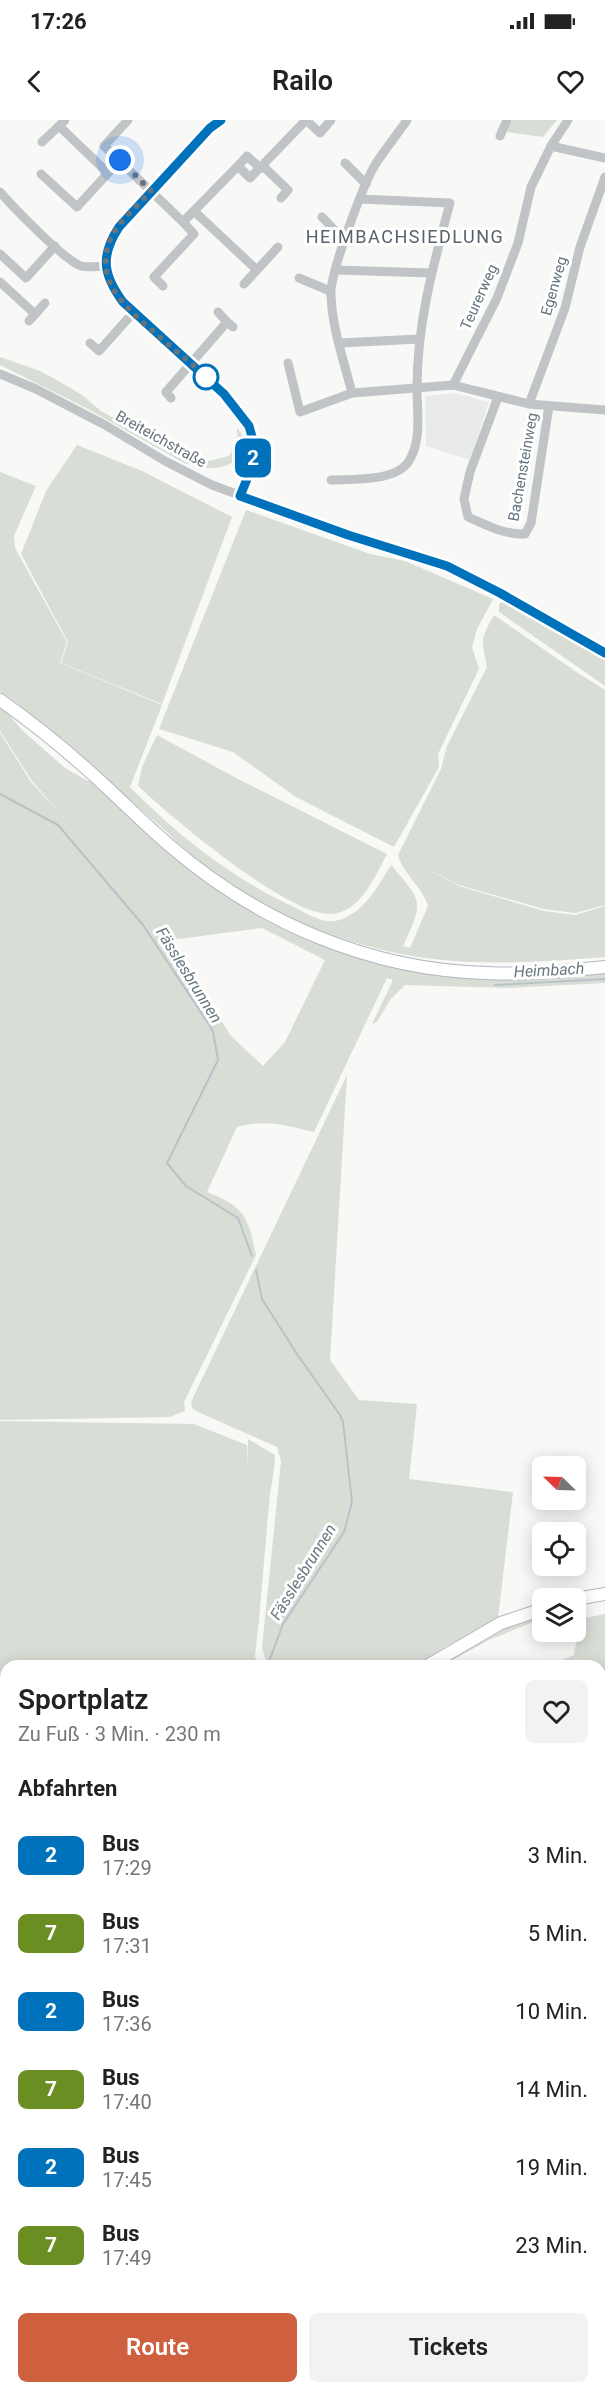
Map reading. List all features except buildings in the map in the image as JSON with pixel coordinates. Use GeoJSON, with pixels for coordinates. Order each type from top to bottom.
{"type":"FeatureCollection","features":[{"type":"Feature","properties":{"kind":"main road"},"geometry":{"type":"LineString","coordinates":[[0,700],[89,770],[132,813],[190,863],[238,898],[288,924],[334,944],[427,968],[513,974],[605,967]]}},
{"type":"Feature","properties":{"kind":"main road"},"geometry":{"type":"LineString","coordinates":[[586,1597],[605,1594]]}},
{"type":"Feature","properties":{"kind":"main road"},"geometry":{"type":"LineString","coordinates":[[437,1660],[501,1623],[532,1613]]}},
{"type":"Feature","properties":{"kind":"street"},"geometry":{"type":"LineString","coordinates":[[93,158],[128,120]]}},
{"type":"Feature","properties":{"kind":"street"},"geometry":{"type":"LineString","coordinates":[[221,120],[210,128],[119,227],[110,240],[105,266],[112,288],[133,312],[224,394],[249,426],[254,444],[252,467],[240,496]]}},
{"type":"Feature","properties":{"kind":"street"},"geometry":{"type":"LineString","coordinates":[[238,166],[250,178],[306,120],[320,133],[332,120]]}},
{"type":"Feature","properties":{"kind":"street"},"geometry":{"type":"LineString","coordinates":[[352,393],[333,316],[330,291],[366,184],[375,166],[407,120]]}},
{"type":"Feature","properties":{"kind":"street"},"geometry":{"type":"LineString","coordinates":[[500,136],[507,120]]}},
{"type":"Feature","properties":{"kind":"street","name":"Teurerweg"},"geometry":{"type":"LineString","coordinates":[[453,385],[497,298],[518,243],[531,187],[551,146],[568,120]]}},
{"type":"Feature","properties":{"kind":"street"},"geometry":{"type":"LineString","coordinates":[[42,142],[62,123],[108,173]]}},
{"type":"Feature","properties":{"kind":"street"},"geometry":{"type":"LineString","coordinates":[[104,146],[194,234]]}},
{"type":"Feature","properties":{"kind":"street"},"geometry":{"type":"LineString","coordinates":[[551,146],[605,158]]}},
{"type":"Feature","properties":{"kind":"street"},"geometry":{"type":"LineString","coordinates":[[183,222],[247,156],[260,168],[265,168],[292,186],[281,198]]}},
{"type":"Feature","properties":{"kind":"street"},"geometry":{"type":"LineString","coordinates":[[40,174],[77,207],[120,160]]}},
{"type":"Feature","properties":{"kind":"street"},"geometry":{"type":"LineString","coordinates":[[345,163],[366,184]]}},
{"type":"Feature","properties":{"kind":"street","name":"Egenweg"},"geometry":{"type":"LineString","coordinates":[[529,404],[564,308],[580,247],[605,177]]}},
{"type":"Feature","properties":{"kind":"street"},"geometry":{"type":"LineString","coordinates":[[0,192],[55,246],[81,266],[105,266]]}},
{"type":"Feature","properties":{"kind":"street"},"geometry":{"type":"LineString","coordinates":[[331,480],[371,478],[392,474],[408,463],[416,445],[419,339],[431,273],[450,204],[360,199]]}},
{"type":"Feature","properties":{"kind":"street"},"geometry":{"type":"LineString","coordinates":[[194,211],[257,270]]}},
{"type":"Feature","properties":{"kind":"street"},"geometry":{"type":"LineString","coordinates":[[322,218],[345,241]]}},
{"type":"Feature","properties":{"kind":"street"},"geometry":{"type":"LineString","coordinates":[[163,286],[151,273],[205,221]]}},
{"type":"Feature","properties":{"kind":"street"},"geometry":{"type":"LineString","coordinates":[[12,293],[55,246]]}},
{"type":"Feature","properties":{"kind":"street"},"geometry":{"type":"LineString","coordinates":[[243,284],[278,247]]}},
{"type":"Feature","properties":{"kind":"street"},"geometry":{"type":"LineString","coordinates":[[0,254],[26,278]]}},
{"type":"Feature","properties":{"kind":"street"},"geometry":{"type":"LineString","coordinates":[[12,266],[0,281],[32,317],[45,303]]}},
{"type":"Feature","properties":{"kind":"street"},"geometry":{"type":"LineString","coordinates":[[336,270],[431,273]]}},
{"type":"Feature","properties":{"kind":"street"},"geometry":{"type":"LineString","coordinates":[[299,278],[330,291]]}},
{"type":"Feature","properties":{"kind":"street"},"geometry":{"type":"LineString","coordinates":[[99,351],[133,312]]}},
{"type":"Feature","properties":{"kind":"street"},"geometry":{"type":"LineString","coordinates":[[166,393],[230,324],[218,312]]}},
{"type":"Feature","properties":{"kind":"street"},"geometry":{"type":"LineString","coordinates":[[340,342],[419,339]]}},
{"type":"Feature","properties":{"kind":"street"},"geometry":{"type":"LineString","coordinates":[[90,343],[107,358]]}},
{"type":"Feature","properties":{"kind":"street"},"geometry":{"type":"LineString","coordinates":[[288,363],[300,412],[352,393],[453,385],[529,404],[605,410]]}},
{"type":"Feature","properties":{"kind":"street","name":"Breiteichstraße"},"geometry":{"type":"LineString","coordinates":[[0,374],[36,389],[105,425],[185,472],[240,496],[348,535],[447,566],[500,593],[605,653]]}},
{"type":"Feature","properties":{"kind":"street","name":"Bachensteinweg"},"geometry":{"type":"LineString","coordinates":[[498,397],[470,472],[464,499],[468,517],[496,529],[525,534],[531,524],[549,406]]}},
{"type":"Feature","properties":{"kind":"shaded area"},"geometry":{"type":"Polygon","coordinates":[[[512,120],[557,120],[543,137],[506,132],[512,120]]]}},
{"type":"Feature","properties":{"kind":"shaded area"},"geometry":{"type":"Polygon","coordinates":[[[0,357],[40,371],[82,395],[101,411],[171,450],[194,460],[209,461],[229,456],[238,442],[237,428],[245,440],[244,452],[230,464],[218,467],[202,468],[184,463],[86,408],[0,365],[0,357]]]}},
{"type":"Feature","properties":{"kind":"shaded area"},"geometry":{"type":"Polygon","coordinates":[[[456,393],[489,402],[470,460],[426,446],[425,396],[456,393]]]}},
{"type":"Feature","properties":{"kind":"shaded area"},"geometry":{"type":"Polygon","coordinates":[[[77,445],[142,471],[232,517],[162,704],[61,663],[68,642],[21,554],[46,491],[77,445]]]}},
{"type":"Feature","properties":{"kind":"shaded area"},"geometry":{"type":"Polygon","coordinates":[[[0,472],[36,486],[14,536],[15,548],[67,642],[60,663],[162,705],[130,787],[187,839],[228,870],[316,918],[328,921],[339,920],[356,911],[370,898],[391,865],[409,887],[417,902],[417,910],[403,946],[410,948],[428,906],[400,862],[398,855],[441,769],[447,746],[487,667],[483,640],[494,615],[605,690],[605,905],[575,913],[544,909],[459,885],[418,864],[459,886],[544,911],[575,915],[605,906],[605,957],[549,961],[466,962],[410,956],[383,950],[334,936],[287,916],[241,891],[194,857],[18,704],[0,692],[0,472]]]}},
{"type":"Feature","properties":{"kind":"shaded area"},"geometry":{"type":"Polygon","coordinates":[[[246,510],[370,554],[405,561],[493,599],[477,629],[472,647],[479,669],[438,754],[439,767],[394,847],[296,797],[233,752],[159,729],[246,510]]]}},
{"type":"Feature","properties":{"kind":"shaded area"},"geometry":{"type":"Polygon","coordinates":[[[502,601],[508,602],[605,658],[605,686],[499,612],[499,605],[502,601]]]}},
{"type":"Feature","properties":{"kind":"shaded area"},"geometry":{"type":"Polygon","coordinates":[[[0,704],[22,730],[65,768],[90,780],[204,879],[392,965],[605,973],[605,983],[506,988],[405,985],[390,1000],[377,1022],[372,1024],[393,980],[387,978],[314,1132],[267,1123],[237,1127],[207,1192],[230,1203],[243,1214],[256,1255],[184,1402],[185,1411],[169,1417],[0,1420],[0,733],[31,782],[65,819],[32,781],[0,731],[0,704]],[[262,928],[171,940],[231,1036],[263,1066],[285,1042],[325,960],[262,928]]]}},
{"type":"Feature","properties":{"kind":"shaded area"},"geometry":{"type":"Polygon","coordinates":[[[157,735],[236,778],[387,854],[372,883],[350,908],[330,914],[311,910],[286,899],[259,882],[202,840],[138,786],[142,767],[157,735]]]}},
{"type":"Feature","properties":{"kind":"shaded area"},"geometry":{"type":"Polygon","coordinates":[[[347,1075],[330,1360],[359,1400],[417,1404],[409,1479],[513,1492],[498,1618],[426,1660],[266,1660],[262,1648],[281,1461],[277,1447],[198,1412],[192,1408],[191,1402],[347,1075]]]}},
{"type":"Feature","properties":{"kind":"shaded area"},"geometry":{"type":"Polygon","coordinates":[[[0,1421],[194,1424],[247,1445],[247,1469],[248,1439],[275,1455],[255,1657],[257,1660],[0,1660],[0,1421]]]}},
{"type":"Feature","properties":{"kind":"shaded area"},"geometry":{"type":"Polygon","coordinates":[[[605,1614],[605,1660],[562,1660],[574,1655],[576,1642],[586,1642],[586,1618],[605,1614]]]}},
{"type":"Feature","properties":{"kind":"shaded area"},"geometry":{"type":"Polygon","coordinates":[[[532,1615],[532,1622],[489,1640],[453,1660],[442,1660],[493,1631],[532,1615]]]}},
{"type":"Feature","properties":{"kind":"waterway","name":"Fässlesbrunnen"},"geometry":{"type":"LineString","coordinates":[[0,794],[58,825],[143,925],[210,1026],[218,1060],[167,1163],[186,1186],[238,1218],[252,1256]]}},
{"type":"Feature","properties":{"kind":"waterway","name":"Heimbach"},"geometry":{"type":"LineString","coordinates":[[495,985],[605,979]]}},
{"type":"Feature","properties":{"kind":"waterway","name":"Fässlesbrunnen"},"geometry":{"type":"LineString","coordinates":[[256,1270],[262,1299],[343,1422],[352,1502],[344,1532],[283,1624],[270,1659]]}},
{"type":"Feature","properties":{"kind":"bus line","name":"2"},"geometry":{"type":"LineString","coordinates":[[221,120],[210,128],[119,227],[110,240],[105,266],[112,288],[123,302],[224,394],[249,426],[254,444],[252,467],[240,496],[348,535],[447,566],[500,593],[605,653]]}},
{"type":"Feature","properties":{"kind":"district","name":"HEIMBACHSIEDLUNG"},"geometry":{"type":"Point","coordinates":[405,236]}},
{"type":"Feature","properties":{"kind":"route"},"geometry":{"type":"LineString","coordinates":[[120,160],[151,191],[110,240],[105,266],[108,278],[112,288],[123,302],[206,377]]}}]}
